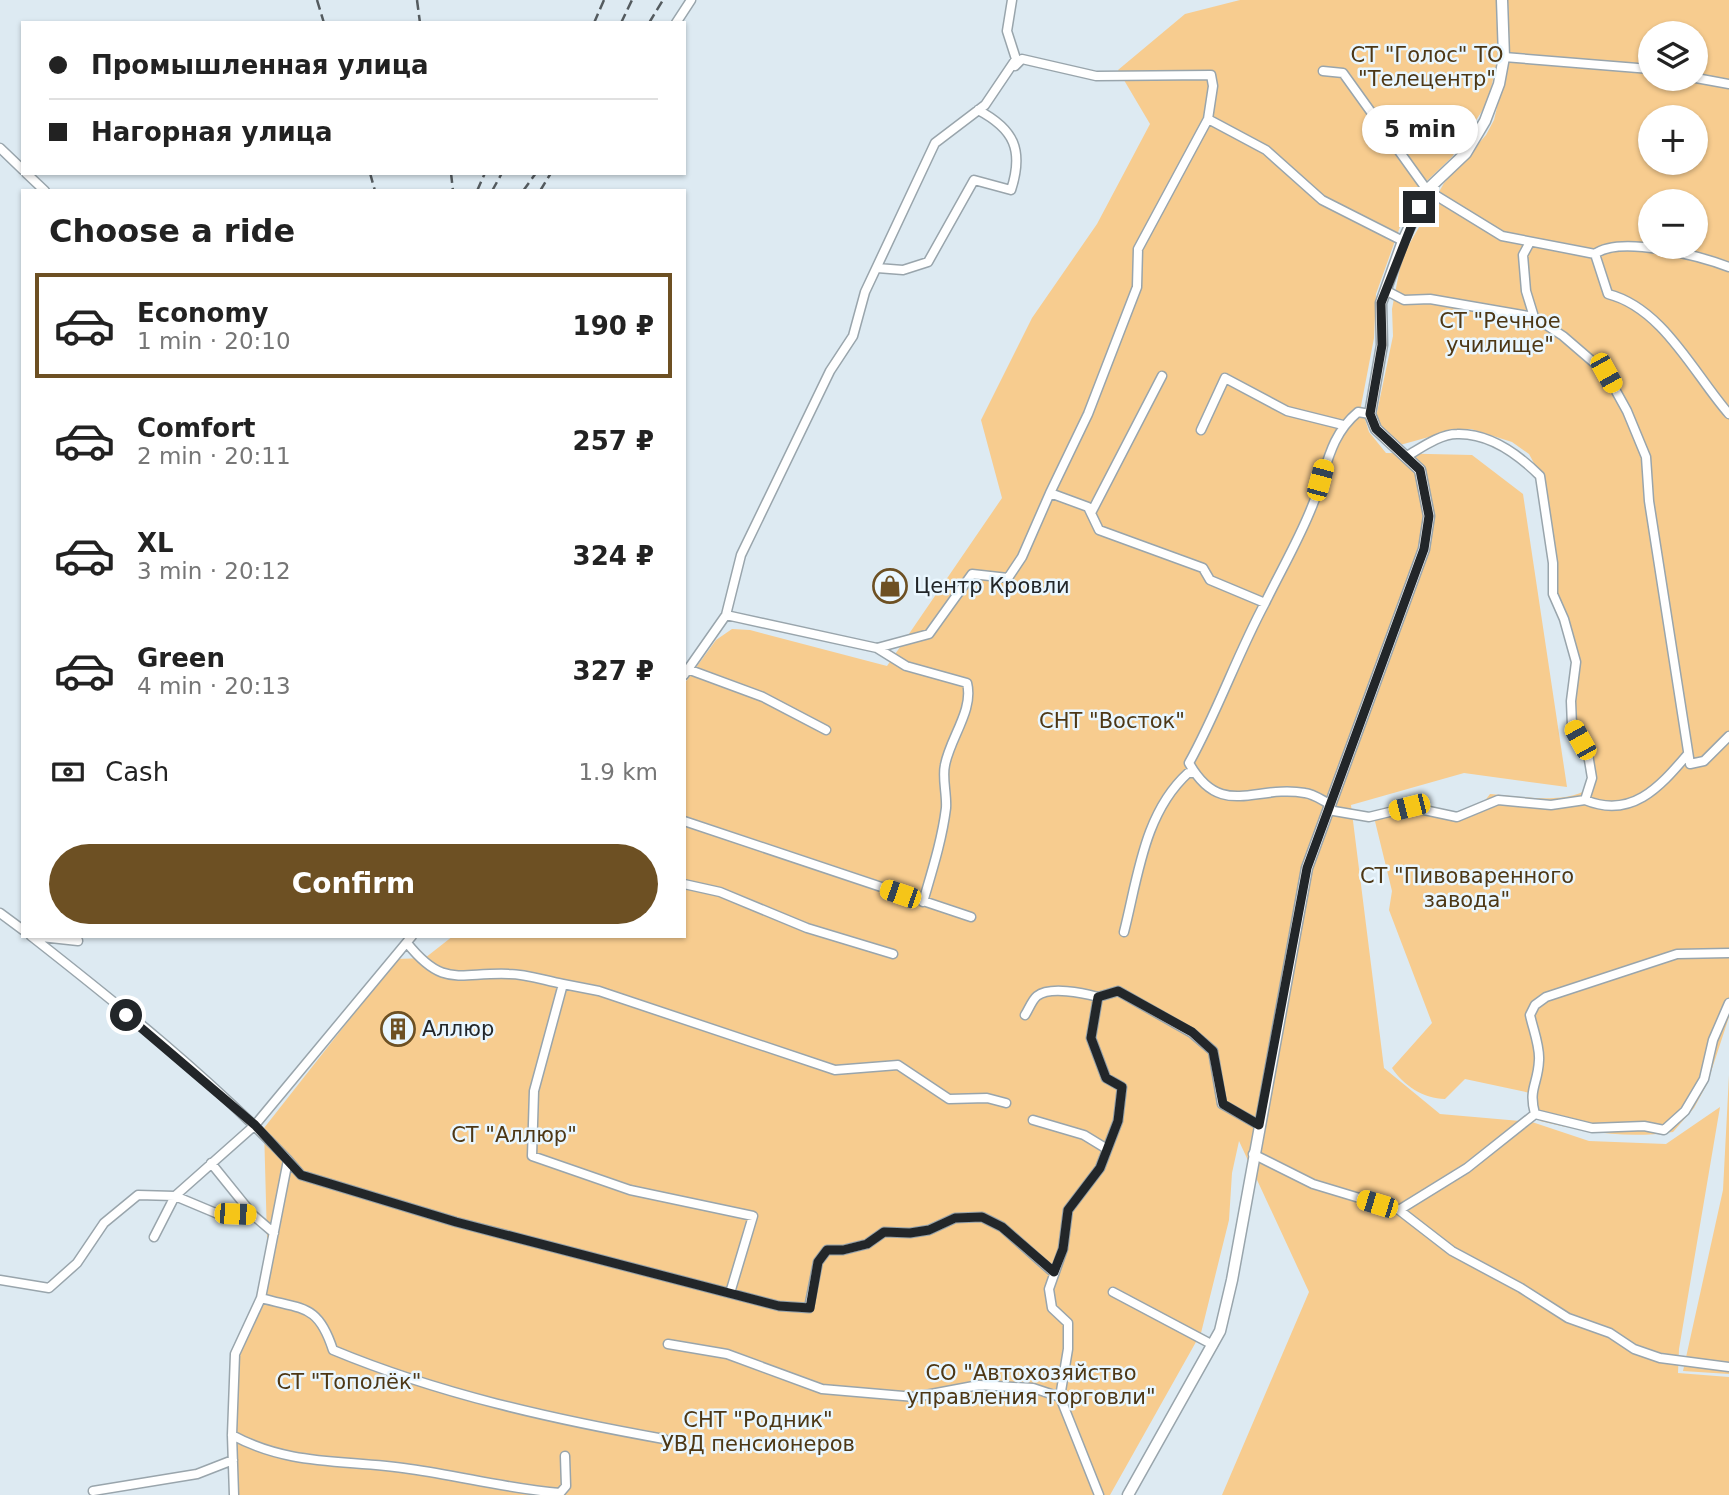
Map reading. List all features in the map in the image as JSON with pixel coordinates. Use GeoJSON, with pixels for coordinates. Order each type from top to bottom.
{"type":"FeatureCollection","features":[{"type":"Feature","properties":{"kind":"street"},"geometry":{"type":"LineString","coordinates":[[677,21],[691,0]]}},
{"type":"Feature","properties":{"kind":"street"},"geometry":{"type":"LineString","coordinates":[[826,730],[763,697],[687,673],[726,615],[741,555],[830,371],[853,336],[865,292],[935,144],[978,110],[1016,58],[1007,31],[1012,0]]}},
{"type":"Feature","properties":{"kind":"street"},"geometry":{"type":"LineString","coordinates":[[1128,1495],[1220,1331],[1233,1280],[1307,868],[1424,549],[1429,516],[1420,470],[1376,429],[1370,414],[1382,345],[1381,303],[1403,241],[1426,190],[1466,153],[1485,121],[1499,84],[1504,57],[1502,0]]}},
{"type":"Feature","properties":{"kind":"street"},"geometry":{"type":"LineString","coordinates":[[1504,57],[1638,68]]}},
{"type":"Feature","properties":{"kind":"street"},"geometry":{"type":"LineString","coordinates":[[877,648],[929,634],[972,574],[1008,578],[1022,558],[1082,426],[1138,287],[1138,249],[1208,119],[1213,86],[1211,75],[1096,76],[1022,59],[1007,73]]}},
{"type":"Feature","properties":{"kind":"street"},"geometry":{"type":"LineString","coordinates":[[1323,71],[1343,73],[1426,190],[1502,236],[1595,254],[1604,247],[1626,246],[1707,259],[1729,267]]}},
{"type":"Feature","properties":{"kind":"street"},"geometry":{"type":"LineString","coordinates":[[1708,80],[1729,84]]}},
{"type":"Feature","properties":{"kind":"street"},"geometry":{"type":"LineString","coordinates":[[877,268],[903,270],[928,262],[974,180],[1011,190],[1017,154],[1010,135],[1000,122],[978,110]]}},
{"type":"Feature","properties":{"kind":"street"},"geometry":{"type":"LineString","coordinates":[[1208,119],[1266,150],[1322,200],[1403,241]]}},
{"type":"Feature","properties":{"kind":"street"},"geometry":{"type":"LineString","coordinates":[[0,148],[21,169]]}},
{"type":"Feature","properties":{"kind":"street"},"geometry":{"type":"LineString","coordinates":[[27,175],[43,189]]}},
{"type":"Feature","properties":{"kind":"street"},"geometry":{"type":"LineString","coordinates":[[1530,242],[1523,255],[1526,290],[1535,317]]}},
{"type":"Feature","properties":{"kind":"street"},"geometry":{"type":"LineString","coordinates":[[1595,254],[1608,294],[1628,299],[1648,315],[1683,354],[1729,414]]}},
{"type":"Feature","properties":{"kind":"street"},"geometry":{"type":"LineString","coordinates":[[1385,290],[1404,300],[1430,299],[1535,317],[1563,336],[1606,373],[1627,411],[1646,457],[1649,501],[1690,764],[1704,761],[1729,736]]}},
{"type":"Feature","properties":{"kind":"street"},"geometry":{"type":"LineString","coordinates":[[1091,513],[1163,376]]}},
{"type":"Feature","properties":{"kind":"street"},"geometry":{"type":"LineString","coordinates":[[1200,430],[1225,378],[1287,411],[1343,425]]}},
{"type":"Feature","properties":{"kind":"street"},"geometry":{"type":"LineString","coordinates":[[1370,414],[1358,412],[1343,425],[1326,457],[1314,503],[1189,763],[1199,781],[1220,796],[1307,793],[1329,807],[1369,817],[1409,807],[1457,817],[1498,800],[1551,805],[1585,800],[1603,807],[1638,800],[1659,788],[1687,755]]}},
{"type":"Feature","properties":{"kind":"street"},"geometry":{"type":"LineString","coordinates":[[1406,456],[1434,441],[1456,434],[1489,438],[1539,476],[1553,563],[1553,594],[1564,619],[1576,662],[1571,701],[1572,726],[1588,754],[1592,778],[1585,800]]}},
{"type":"Feature","properties":{"kind":"street"},"geometry":{"type":"LineString","coordinates":[[1050,493],[1088,507],[1099,530],[1203,568],[1210,580],[1265,603]]}},
{"type":"Feature","properties":{"kind":"street"},"geometry":{"type":"LineString","coordinates":[[726,615],[877,648],[906,666],[967,683],[969,692],[944,766],[947,798],[943,829],[923,902]]}},
{"type":"Feature","properties":{"kind":"street"},"geometry":{"type":"LineString","coordinates":[[1124,932],[1154,816],[1170,790],[1188,773],[1194,773]]}},
{"type":"Feature","properties":{"kind":"street"},"geometry":{"type":"LineString","coordinates":[[686,822],[971,917]]}},
{"type":"Feature","properties":{"kind":"street"},"geometry":{"type":"LineString","coordinates":[[686,884],[720,892],[807,928],[893,954]]}},
{"type":"Feature","properties":{"kind":"street"},"geometry":{"type":"LineString","coordinates":[[0,913],[21,929]]}},
{"type":"Feature","properties":{"kind":"street"},"geometry":{"type":"LineString","coordinates":[[34,938],[255,1125],[301,1175],[383,1200],[779,1306],[810,1308],[818,1262],[827,1250],[843,1250],[867,1244],[884,1232],[929,1230],[955,1218],[982,1217],[1002,1227],[1054,1272]]}},
{"type":"Feature","properties":{"kind":"street"},"geometry":{"type":"LineString","coordinates":[[50,938],[78,941]]}},
{"type":"Feature","properties":{"kind":"street"},"geometry":{"type":"LineString","coordinates":[[154,1237],[175,1196],[255,1125],[409,939],[424,964],[451,977],[512,974],[599,991],[835,1070],[898,1065],[949,1099],[987,1098],[1006,1104]]}},
{"type":"Feature","properties":{"kind":"street"},"geometry":{"type":"LineString","coordinates":[[1535,1114],[1530,1095],[1538,1075],[1540,1055],[1530,1015],[1535,1006],[1546,998],[1678,954],[1729,953]]}},
{"type":"Feature","properties":{"kind":"street"},"geometry":{"type":"LineString","coordinates":[[563,984],[534,1091],[532,1156],[630,1190],[753,1216],[730,1293]]}},
{"type":"Feature","properties":{"kind":"street"},"geometry":{"type":"LineString","coordinates":[[1025,1015],[1036,997],[1045,992],[1098,997],[1118,991],[1192,1032],[1213,1051],[1223,1104],[1259,1125]]}},
{"type":"Feature","properties":{"kind":"street"},"geometry":{"type":"LineString","coordinates":[[1098,997],[1091,1038],[1106,1078],[1122,1087],[1118,1121],[1100,1168],[1068,1210],[1063,1249],[1049,1289],[1052,1308],[1068,1323],[1068,1349],[1060,1397],[1099,1495]]}},
{"type":"Feature","properties":{"kind":"street"},"geometry":{"type":"LineString","coordinates":[[1535,1114],[1592,1128],[1644,1126],[1664,1130],[1685,1111],[1704,1079],[1713,1040],[1729,1003]]}},
{"type":"Feature","properties":{"kind":"street"},"geometry":{"type":"LineString","coordinates":[[1399,1210],[1467,1168],[1535,1114]]}},
{"type":"Feature","properties":{"kind":"street"},"geometry":{"type":"LineString","coordinates":[[1032,1119],[1084,1135],[1107,1149]]}},
{"type":"Feature","properties":{"kind":"street"},"geometry":{"type":"LineString","coordinates":[[1254,1154],[1313,1185],[1399,1210],[1452,1251],[1521,1288],[1567,1318],[1610,1333],[1634,1349],[1660,1359],[1729,1367]]}},
{"type":"Feature","properties":{"kind":"street"},"geometry":{"type":"LineString","coordinates":[[234,1495],[232,1435],[235,1354],[261,1298],[288,1160]]}},
{"type":"Feature","properties":{"kind":"street"},"geometry":{"type":"LineString","coordinates":[[211,1163],[253,1215],[274,1233]]}},
{"type":"Feature","properties":{"kind":"street"},"geometry":{"type":"LineString","coordinates":[[0,1280],[49,1288],[77,1263],[104,1223],[138,1195],[175,1196],[218,1214],[253,1215]]}},
{"type":"Feature","properties":{"kind":"street"},"geometry":{"type":"LineString","coordinates":[[1113,1292],[1213,1345]]}},
{"type":"Feature","properties":{"kind":"street"},"geometry":{"type":"LineString","coordinates":[[261,1298],[314,1313],[325,1325],[333,1350],[372,1367],[497,1403],[589,1425],[664,1439]]}},
{"type":"Feature","properties":{"kind":"street"},"geometry":{"type":"LineString","coordinates":[[668,1344],[727,1354],[822,1389],[915,1397],[979,1385],[1033,1388],[1060,1397]]}},
{"type":"Feature","properties":{"kind":"street"},"geometry":{"type":"LineString","coordinates":[[232,1435],[252,1446],[292,1458],[407,1468],[519,1489],[560,1493],[566,1486],[565,1456]]}},
{"type":"Feature","properties":{"kind":"street"},"geometry":{"type":"LineString","coordinates":[[93,1491],[197,1474],[233,1460]]}},
{"type":"Feature","properties":{"kind":"green space"},"geometry":{"type":"Polygon","coordinates":[[[1240,0],[1496,0],[1498,57],[1488,102],[1452,157],[1411,196],[1376,294],[1374,338],[1361,406],[1369,432],[1386,453],[1472,455],[1523,494],[1567,787],[1464,773],[1351,805],[1384,1068],[1440,1114],[1532,1122],[1589,1141],[1666,1144],[1720,1107],[1679,1349],[1678,1373],[1729,1377],[1729,1495],[1222,1495],[1309,1292],[1239,1141],[1232,1173],[1229,1220],[1201,1333],[1110,1495],[237,1495],[237,1364],[240,1346],[262,1306],[275,1241],[267,1238],[264,1128],[397,959],[425,958],[450,938],[686,938],[686,681],[716,640],[732,629],[750,630],[887,666],[1002,498],[981,420],[1032,318],[1097,224],[1150,124],[1118,70],[1185,14],[1240,0]]]}},
{"type":"Feature","properties":{"kind":"green space"},"geometry":{"type":"Polygon","coordinates":[[[1508,0],[1729,0],[1729,1017],[1707,1084],[1694,1108],[1673,1132],[1639,1135],[1606,1133],[1540,1121],[1535,1094],[1465,1079],[1445,1099],[1429,1097],[1402,1080],[1392,1068],[1432,1023],[1389,910],[1392,891],[1373,813],[1410,803],[1462,812],[1472,810],[1490,794],[1531,798],[1563,797],[1587,789],[1594,780],[1573,712],[1578,667],[1557,598],[1541,476],[1529,454],[1512,442],[1471,429],[1454,430],[1400,445],[1386,433],[1376,417],[1393,336],[1392,309],[1402,257],[1444,183],[1486,135],[1494,120],[1510,53],[1508,0]]]}},
{"type":"Feature","properties":{"kind":"green space"},"geometry":{"type":"Polygon","coordinates":[[[1729,1075],[1729,1374],[1683,1371],[1723,1190],[1729,1075]]]}},
{"type":"Feature","properties":{"kind":"railway"},"geometry":{"type":"LineString","coordinates":[[317,0],[323,21]]}},
{"type":"Feature","properties":{"kind":"railway"},"geometry":{"type":"LineString","coordinates":[[417,0],[420,21]]}},
{"type":"Feature","properties":{"kind":"railway"},"geometry":{"type":"LineString","coordinates":[[595,21],[604,0]]}},
{"type":"Feature","properties":{"kind":"railway"},"geometry":{"type":"LineString","coordinates":[[622,21],[632,0]]}},
{"type":"Feature","properties":{"kind":"railway"},"geometry":{"type":"LineString","coordinates":[[650,21],[663,0]]}},
{"type":"Feature","properties":{"kind":"railway"},"geometry":{"type":"LineString","coordinates":[[371,175],[374,189]]}},
{"type":"Feature","properties":{"kind":"railway"},"geometry":{"type":"LineString","coordinates":[[451,175],[453,189]]}},
{"type":"Feature","properties":{"kind":"railway"},"geometry":{"type":"LineString","coordinates":[[478,189],[484,175]]}},
{"type":"Feature","properties":{"kind":"railway"},"geometry":{"type":"LineString","coordinates":[[493,189],[501,175]]}},
{"type":"Feature","properties":{"kind":"railway"},"geometry":{"type":"LineString","coordinates":[[524,189],[535,175]]}},
{"type":"Feature","properties":{"kind":"railway"},"geometry":{"type":"LineString","coordinates":[[541,189],[550,175]]}},
{"type":"Feature","properties":{"kind":"place","name":"Центр Кровли"},"geometry":{"type":"Point","coordinates":[890,586]}},
{"type":"Feature","properties":{"kind":"place","name":"Аллюр"},"geometry":{"type":"Point","coordinates":[398,1029]}},
{"type":"Feature","properties":{"kind":"route"},"geometry":{"type":"LineString","coordinates":[[126,1015],[255,1125],[301,1175],[456,1222],[779,1306],[810,1308],[818,1262],[827,1250],[843,1250],[867,1244],[884,1232],[910,1233],[929,1230],[955,1218],[982,1217],[1002,1227],[1030,1248],[1054,1272],[1063,1249],[1068,1210],[1100,1168],[1118,1121],[1122,1087],[1106,1078],[1091,1038],[1098,997],[1118,991],[1192,1032],[1213,1051],[1223,1104],[1259,1125],[1307,868],[1424,549],[1429,516],[1420,470],[1376,429],[1370,414],[1382,345],[1381,303],[1403,241],[1419,207]]}},
{"type":"Feature","properties":{"kind":"park label","name":"СТ \"Голос\" ТО \"Телецентр\""},"geometry":{"type":"Point","coordinates":[1427,67]}},
{"type":"Feature","properties":{"kind":"park label","name":"СТ \"Речное училище\""},"geometry":{"type":"Point","coordinates":[1500,333]}},
{"type":"Feature","properties":{"kind":"park label","name":"СНТ \"Восток\""},"geometry":{"type":"Point","coordinates":[1112,721]}},
{"type":"Feature","properties":{"kind":"park label","name":"СТ \"Пивоваренного завода\""},"geometry":{"type":"Point","coordinates":[1467,888]}},
{"type":"Feature","properties":{"kind":"park label","name":"СТ \"Аллюр\""},"geometry":{"type":"Point","coordinates":[514,1135]}},
{"type":"Feature","properties":{"kind":"park label","name":"СТ \"Тополёк\""},"geometry":{"type":"Point","coordinates":[349,1382]}},
{"type":"Feature","properties":{"kind":"park label","name":"СО \"Автохозяйство управления торговли\""},"geometry":{"type":"Point","coordinates":[1031,1385]}},
{"type":"Feature","properties":{"kind":"park label","name":"СНТ \"Родник\" УВД пенсионеров"},"geometry":{"type":"Point","coordinates":[758,1432]}}]}
